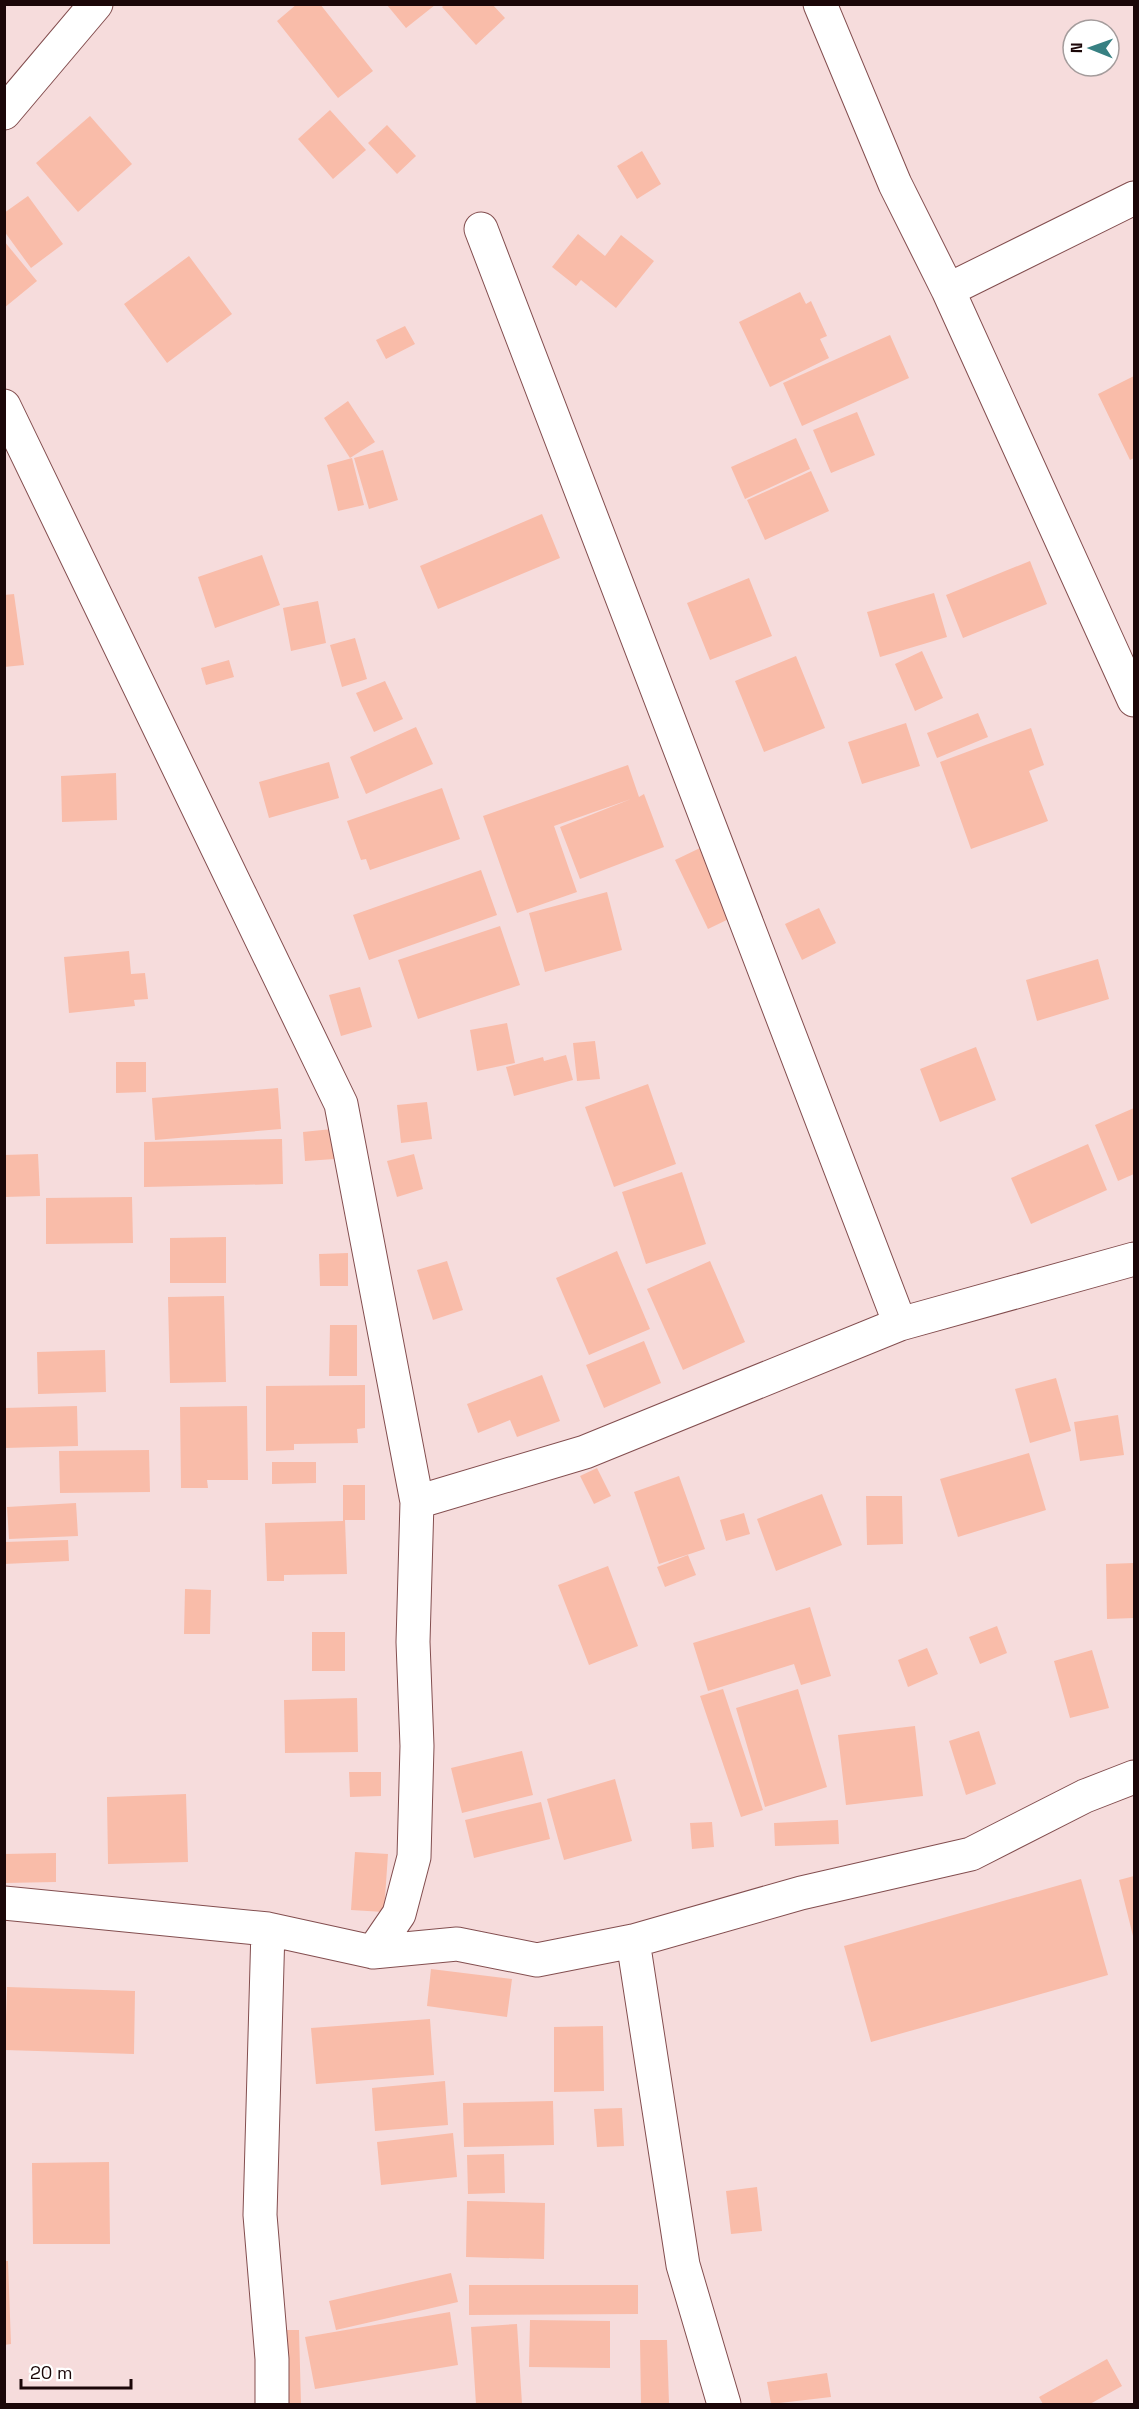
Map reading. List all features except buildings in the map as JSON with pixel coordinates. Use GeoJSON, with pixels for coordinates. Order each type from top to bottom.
{"type":"FeatureCollection","features":[{"type":"Feature","properties":{"kind":"street"},"geometry":{"type":"LineString","coordinates":[[4,113],[96,4]]}},
{"type":"Feature","properties":{"kind":"street"},"geometry":{"type":"LineString","coordinates":[[820,4],[895,184],[948,290],[1134,700]]}},
{"type":"Feature","properties":{"kind":"street"},"geometry":{"type":"LineString","coordinates":[[948,290],[1134,198]]}},
{"type":"Feature","properties":{"kind":"street"},"geometry":{"type":"LineString","coordinates":[[481,229],[900,1324]]}},
{"type":"Feature","properties":{"kind":"street"},"geometry":{"type":"LineString","coordinates":[[4,406],[341,1104],[417,1502],[412,1642],[417,1746],[414,1857],[399,1914],[373,1952]]}},
{"type":"Feature","properties":{"kind":"street"},"geometry":{"type":"LineString","coordinates":[[417,1502],[585,1452],[900,1324],[1134,1259]]}},
{"type":"Feature","properties":{"kind":"street"},"geometry":{"type":"LineString","coordinates":[[399,1914],[457,1944],[537,1960],[633,1941],[801,1893],[971,1854],[1085,1796],[1134,1777]]}},
{"type":"Feature","properties":{"kind":"street"},"geometry":{"type":"LineString","coordinates":[[4,1903],[268,1929],[373,1952],[457,1944]]}},
{"type":"Feature","properties":{"kind":"street"},"geometry":{"type":"LineString","coordinates":[[268,1929],[260,2215],[272,2359],[272,2404]]}},
{"type":"Feature","properties":{"kind":"street"},"geometry":{"type":"LineString","coordinates":[[633,1941],[682,2265],[724,2404]]}}]}
